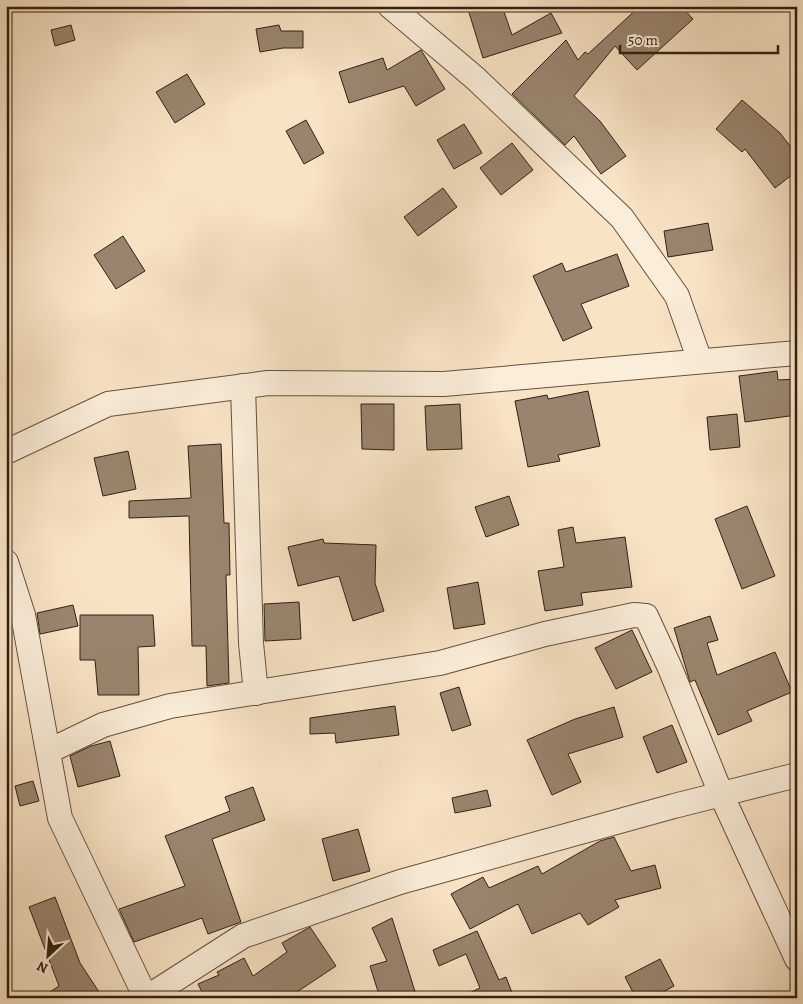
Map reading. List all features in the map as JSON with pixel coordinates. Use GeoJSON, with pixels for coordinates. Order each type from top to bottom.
{"type":"FeatureCollection","features":[{"type":"Feature","properties":{"kind":"street"},"geometry":{"type":"LineString","coordinates":[[390,6],[475,78],[622,218],[677,296],[700,361]]}},
{"type":"Feature","properties":{"kind":"street"},"geometry":{"type":"LineString","coordinates":[[6,452],[108,404],[242,386],[268,383],[444,384],[797,352]]}},
{"type":"Feature","properties":{"kind":"street"},"geometry":{"type":"LineString","coordinates":[[242,386],[251,643],[256,693]]}},
{"type":"Feature","properties":{"kind":"street"},"geometry":{"type":"LineString","coordinates":[[6,562],[23,615],[60,818],[146,998],[242,936],[400,882],[797,775]]}},
{"type":"Feature","properties":{"kind":"street"},"geometry":{"type":"LineString","coordinates":[[49,751],[103,725],[170,706],[440,663],[545,634],[634,615],[646,616],[670,668],[721,794],[797,959]]}},
{"type":"Feature","properties":{"kind":"building"},"geometry":{"type":"Polygon","coordinates":[[[467,6],[502,6],[512,35],[551,13],[562,33],[483,58],[467,6]]]}},
{"type":"Feature","properties":{"kind":"building"},"geometry":{"type":"Polygon","coordinates":[[[640,6],[681,6],[693,19],[637,70],[615,46],[574,96],[600,121],[626,156],[601,174],[574,136],[565,145],[512,94],[566,40],[578,60],[585,52],[588,54],[640,6]]]}},
{"type":"Feature","properties":{"kind":"building"},"geometry":{"type":"Polygon","coordinates":[[[71,25],[75,40],[55,46],[51,30],[71,25]]]}},
{"type":"Feature","properties":{"kind":"building"},"geometry":{"type":"Polygon","coordinates":[[[279,25],[281,31],[303,31],[303,48],[283,48],[260,52],[256,29],[279,25]]]}},
{"type":"Feature","properties":{"kind":"building"},"geometry":{"type":"Polygon","coordinates":[[[421,50],[445,89],[416,106],[404,86],[349,103],[339,72],[383,58],[387,70],[421,50]]]}},
{"type":"Feature","properties":{"kind":"building"},"geometry":{"type":"Polygon","coordinates":[[[187,74],[205,104],[175,123],[156,92],[187,74]]]}},
{"type":"Feature","properties":{"kind":"building"},"geometry":{"type":"Polygon","coordinates":[[[742,100],[780,133],[797,155],[797,171],[775,188],[745,149],[742,152],[716,129],[742,100]]]}},
{"type":"Feature","properties":{"kind":"building"},"geometry":{"type":"Polygon","coordinates":[[[306,120],[324,153],[304,164],[286,131],[306,120]]]}},
{"type":"Feature","properties":{"kind":"building"},"geometry":{"type":"Polygon","coordinates":[[[464,124],[482,153],[454,169],[437,140],[464,124]]]}},
{"type":"Feature","properties":{"kind":"building"},"geometry":{"type":"Polygon","coordinates":[[[512,143],[533,170],[501,195],[480,168],[512,143]]]}},
{"type":"Feature","properties":{"kind":"building"},"geometry":{"type":"Polygon","coordinates":[[[443,188],[457,207],[418,236],[404,217],[443,188]]]}},
{"type":"Feature","properties":{"kind":"building"},"geometry":{"type":"Polygon","coordinates":[[[708,223],[713,250],[668,257],[664,231],[708,223]]]}},
{"type":"Feature","properties":{"kind":"building"},"geometry":{"type":"Polygon","coordinates":[[[123,236],[145,271],[116,289],[94,255],[123,236]]]}},
{"type":"Feature","properties":{"kind":"building"},"geometry":{"type":"Polygon","coordinates":[[[617,254],[629,286],[581,304],[592,328],[563,341],[533,276],[562,263],[566,272],[617,254]]]}},
{"type":"Feature","properties":{"kind":"building"},"geometry":{"type":"Polygon","coordinates":[[[777,371],[778,380],[797,379],[797,415],[745,422],[739,376],[777,371]]]}},
{"type":"Feature","properties":{"kind":"building"},"geometry":{"type":"Polygon","coordinates":[[[588,391],[600,446],[558,455],[560,461],[528,467],[515,401],[547,395],[548,399],[588,391]]]}},
{"type":"Feature","properties":{"kind":"building"},"geometry":{"type":"Polygon","coordinates":[[[361,404],[394,404],[394,450],[362,449],[361,404]]]}},
{"type":"Feature","properties":{"kind":"building"},"geometry":{"type":"Polygon","coordinates":[[[460,404],[462,449],[427,450],[425,406],[460,404]]]}},
{"type":"Feature","properties":{"kind":"building"},"geometry":{"type":"Polygon","coordinates":[[[737,414],[740,447],[710,450],[707,417],[737,414]]]}},
{"type":"Feature","properties":{"kind":"building"},"geometry":{"type":"Polygon","coordinates":[[[221,444],[224,523],[229,523],[230,575],[226,575],[229,683],[207,686],[206,646],[192,646],[189,516],[129,518],[129,501],[191,498],[188,446],[221,444]]]}},
{"type":"Feature","properties":{"kind":"building"},"geometry":{"type":"Polygon","coordinates":[[[128,451],[136,489],[103,496],[94,458],[128,451]]]}},
{"type":"Feature","properties":{"kind":"building"},"geometry":{"type":"Polygon","coordinates":[[[509,496],[519,525],[486,537],[475,507],[509,496]]]}},
{"type":"Feature","properties":{"kind":"building"},"geometry":{"type":"Polygon","coordinates":[[[747,506],[775,576],[742,589],[715,519],[747,506]]]}},
{"type":"Feature","properties":{"kind":"building"},"geometry":{"type":"Polygon","coordinates":[[[573,527],[576,543],[625,537],[632,587],[581,593],[583,605],[545,611],[538,571],[564,567],[558,530],[573,527]]]}},
{"type":"Feature","properties":{"kind":"building"},"geometry":{"type":"Polygon","coordinates":[[[323,539],[324,543],[376,545],[375,583],[384,611],[353,621],[339,576],[298,586],[288,547],[323,539]]]}},
{"type":"Feature","properties":{"kind":"building"},"geometry":{"type":"Polygon","coordinates":[[[478,582],[485,624],[454,629],[447,588],[478,582]]]}},
{"type":"Feature","properties":{"kind":"building"},"geometry":{"type":"Polygon","coordinates":[[[299,602],[301,639],[265,641],[264,604],[299,602]]]}},
{"type":"Feature","properties":{"kind":"building"},"geometry":{"type":"Polygon","coordinates":[[[73,605],[78,626],[40,634],[37,613],[73,605]]]}},
{"type":"Feature","properties":{"kind":"building"},"geometry":{"type":"Polygon","coordinates":[[[80,615],[153,615],[155,646],[138,647],[139,695],[98,695],[95,660],[80,660],[80,615]]]}},
{"type":"Feature","properties":{"kind":"building"},"geometry":{"type":"Polygon","coordinates":[[[710,616],[718,640],[707,643],[717,675],[775,652],[792,692],[747,711],[752,721],[718,735],[695,680],[690,682],[674,628],[710,616]]]}},
{"type":"Feature","properties":{"kind":"building"},"geometry":{"type":"Polygon","coordinates":[[[632,630],[652,672],[616,689],[595,648],[632,630]]]}},
{"type":"Feature","properties":{"kind":"building"},"geometry":{"type":"Polygon","coordinates":[[[459,687],[471,725],[452,731],[440,693],[459,687]]]}},
{"type":"Feature","properties":{"kind":"building"},"geometry":{"type":"Polygon","coordinates":[[[395,706],[399,735],[336,743],[335,733],[310,734],[310,718],[395,706]]]}},
{"type":"Feature","properties":{"kind":"building"},"geometry":{"type":"Polygon","coordinates":[[[614,707],[623,737],[568,754],[581,782],[552,795],[527,740],[575,719],[614,707]]]}},
{"type":"Feature","properties":{"kind":"building"},"geometry":{"type":"Polygon","coordinates":[[[672,725],[687,762],[657,773],[643,737],[672,725]]]}},
{"type":"Feature","properties":{"kind":"building"},"geometry":{"type":"Polygon","coordinates":[[[110,741],[120,776],[78,787],[70,756],[91,746],[110,741]]]}},
{"type":"Feature","properties":{"kind":"building"},"geometry":{"type":"Polygon","coordinates":[[[33,781],[39,801],[20,806],[15,786],[33,781]]]}},
{"type":"Feature","properties":{"kind":"building"},"geometry":{"type":"Polygon","coordinates":[[[253,787],[265,820],[212,839],[241,922],[208,934],[202,918],[134,942],[119,909],[185,886],[165,836],[230,811],[225,797],[253,787]]]}},
{"type":"Feature","properties":{"kind":"building"},"geometry":{"type":"Polygon","coordinates":[[[487,790],[491,806],[455,813],[452,798],[487,790]]]}},
{"type":"Feature","properties":{"kind":"building"},"geometry":{"type":"Polygon","coordinates":[[[358,829],[370,871],[333,881],[322,839],[358,829]]]}},
{"type":"Feature","properties":{"kind":"building"},"geometry":{"type":"Polygon","coordinates":[[[614,837],[631,871],[655,865],[661,888],[615,900],[619,907],[588,925],[580,913],[532,934],[518,904],[470,929],[451,894],[483,877],[489,888],[538,866],[542,874],[600,841],[614,837]]]}},
{"type":"Feature","properties":{"kind":"building"},"geometry":{"type":"Polygon","coordinates":[[[55,897],[80,963],[103,998],[41,998],[59,986],[29,907],[55,897]]]}},
{"type":"Feature","properties":{"kind":"building"},"geometry":{"type":"Polygon","coordinates":[[[392,918],[417,998],[380,998],[370,966],[387,961],[372,928],[392,918]]]}},
{"type":"Feature","properties":{"kind":"building"},"geometry":{"type":"Polygon","coordinates":[[[310,927],[336,966],[288,998],[205,998],[198,984],[219,975],[217,972],[244,958],[253,976],[287,952],[282,943],[310,927]]]}},
{"type":"Feature","properties":{"kind":"building"},"geometry":{"type":"Polygon","coordinates":[[[477,931],[499,980],[506,977],[514,998],[458,998],[480,988],[466,954],[439,966],[433,950],[477,931]]]}},
{"type":"Feature","properties":{"kind":"building"},"geometry":{"type":"Polygon","coordinates":[[[660,959],[674,986],[652,998],[636,998],[625,977],[660,959]]]}}]}
